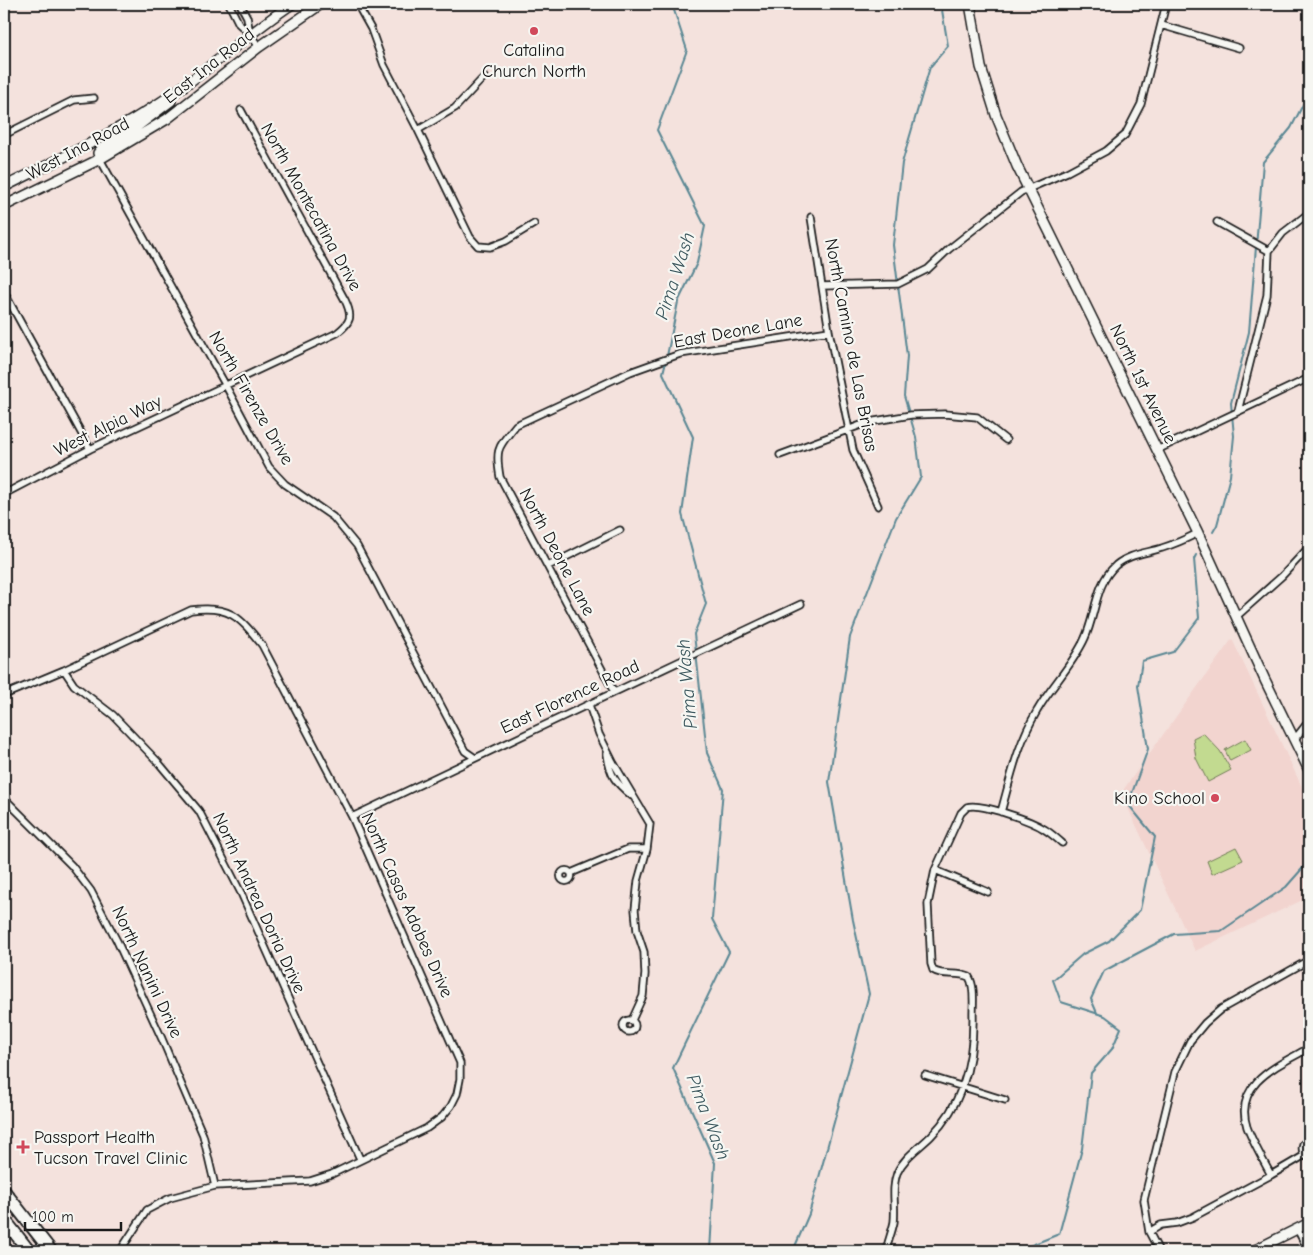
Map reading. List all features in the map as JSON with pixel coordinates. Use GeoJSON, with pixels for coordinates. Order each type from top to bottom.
{"type":"FeatureCollection","features":[{"type":"Feature","properties":{"kind":"highway"},"geometry":{"type":"LineString","coordinates":[[4,1191],[51,1251]]}},
{"type":"Feature","properties":{"kind":"highway"},"geometry":{"type":"LineString","coordinates":[[4,1219],[29,1251]]}},
{"type":"Feature","properties":{"kind":"main road","name":"East Ina Road"},"geometry":{"type":"LineString","coordinates":[[162,102],[267,20],[292,4]]}},
{"type":"Feature","properties":{"kind":"main road","name":"East Ina Road"},"geometry":{"type":"LineString","coordinates":[[167,119],[259,47],[321,4]]}},
{"type":"Feature","properties":{"kind":"main road","name":"North 1st Avenue"},"geometry":{"type":"LineString","coordinates":[[970,4],[981,67],[994,109],[1017,166],[1198,533],[1309,770]]}},
{"type":"Feature","properties":{"kind":"main road"},"geometry":{"type":"LineString","coordinates":[[100,159],[98,154],[102,148],[134,129],[169,104],[186,84]]}},
{"type":"Feature","properties":{"kind":"main road","name":"West Ina Road"},"geometry":{"type":"LineString","coordinates":[[4,186],[95,142],[162,102]]}},
{"type":"Feature","properties":{"kind":"main road","name":"West Ina Road"},"geometry":{"type":"LineString","coordinates":[[4,206],[100,159],[167,119]]}},
{"type":"Feature","properties":{"kind":"main road"},"geometry":{"type":"LineString","coordinates":[[1253,1251],[1309,1222]]}},
{"type":"Feature","properties":{"kind":"street"},"geometry":{"type":"LineString","coordinates":[[229,4],[239,24],[250,34],[259,47]]}},
{"type":"Feature","properties":{"kind":"street"},"geometry":{"type":"LineString","coordinates":[[240,4],[247,17],[250,34]]}},
{"type":"Feature","properties":{"kind":"street"},"geometry":{"type":"LineString","coordinates":[[357,4],[371,29],[384,65],[470,237],[478,246],[490,248],[506,241],[534,224]]}},
{"type":"Feature","properties":{"kind":"street"},"geometry":{"type":"LineString","coordinates":[[822,286],[898,284],[928,270],[949,249],[1028,188],[1067,172],[1106,151],[1125,135],[1141,104],[1166,4]]}},
{"type":"Feature","properties":{"kind":"street"},"geometry":{"type":"LineString","coordinates":[[1161,25],[1239,48]]}},
{"type":"Feature","properties":{"kind":"street"},"geometry":{"type":"LineString","coordinates":[[418,130],[455,108],[484,77]]}},
{"type":"Feature","properties":{"kind":"street"},"geometry":{"type":"LineString","coordinates":[[4,135],[74,100],[94,98]]}},
{"type":"Feature","properties":{"kind":"street","name":"North Montecatina Drive"},"geometry":{"type":"LineString","coordinates":[[241,110],[345,300],[350,310],[350,319]]}},
{"type":"Feature","properties":{"kind":"street","name":"North Firenze Drive"},"geometry":{"type":"LineString","coordinates":[[100,159],[269,467],[285,484],[333,517],[357,546],[465,751],[475,758]]}},
{"type":"Feature","properties":{"kind":"street"},"geometry":{"type":"LineString","coordinates":[[1238,411],[1267,295],[1269,251],[1283,232],[1309,213]]}},
{"type":"Feature","properties":{"kind":"street","name":"North Camino de Las Brisas"},"geometry":{"type":"LineString","coordinates":[[811,217],[829,331],[848,428],[854,450],[878,506]]}},
{"type":"Feature","properties":{"kind":"street"},"geometry":{"type":"LineString","coordinates":[[1217,222],[1269,251]]}},
{"type":"Feature","properties":{"kind":"street"},"geometry":{"type":"LineString","coordinates":[[4,292],[90,449]]}},
{"type":"Feature","properties":{"kind":"street","name":"West Alpia Way"},"geometry":{"type":"LineString","coordinates":[[4,494],[90,449],[337,333],[346,326],[350,319]]}},
{"type":"Feature","properties":{"kind":"street","name":"East Deone Lane"},"geometry":{"type":"LineString","coordinates":[[516,425],[630,372],[680,354],[829,331]]}},
{"type":"Feature","properties":{"kind":"street"},"geometry":{"type":"LineString","coordinates":[[1157,450],[1309,378]]}},
{"type":"Feature","properties":{"kind":"street"},"geometry":{"type":"LineString","coordinates":[[780,455],[848,428],[869,422],[945,414],[977,417],[1006,440]]}},
{"type":"Feature","properties":{"kind":"street","name":"North Deone Lane"},"geometry":{"type":"LineString","coordinates":[[516,425],[502,442],[496,454],[500,477],[614,692]]}},
{"type":"Feature","properties":{"kind":"street"},"geometry":{"type":"LineString","coordinates":[[548,566],[620,530]]}},
{"type":"Feature","properties":{"kind":"street"},"geometry":{"type":"LineString","coordinates":[[1002,812],[1010,776],[1029,726],[1045,698],[1078,653],[1090,624],[1102,583],[1117,565],[1125,559],[1171,545],[1198,533]]}},
{"type":"Feature","properties":{"kind":"street"},"geometry":{"type":"LineString","coordinates":[[1236,617],[1282,576],[1309,547]]}},
{"type":"Feature","properties":{"kind":"street","name":"East Florence Road"},"geometry":{"type":"LineString","coordinates":[[352,817],[801,604]]}},
{"type":"Feature","properties":{"kind":"street","name":"North Casas Adobes Drive"},"geometry":{"type":"LineString","coordinates":[[4,695],[64,670],[191,610],[208,608],[225,610],[244,623],[262,645],[352,817],[460,1063],[460,1079],[457,1094],[451,1106],[442,1117],[427,1128],[332,1174],[310,1180],[215,1186],[170,1198],[147,1210],[120,1251]]}},
{"type":"Feature","properties":{"kind":"street","name":"North Andrea Doria Drive"},"geometry":{"type":"LineString","coordinates":[[64,670],[74,685],[113,715],[158,762],[199,811],[241,893],[360,1159]]}},
{"type":"Feature","properties":{"kind":"street"},"geometry":{"type":"LineString","coordinates":[[589,705],[606,749],[616,783],[635,798],[650,824],[647,850],[638,881],[635,910],[637,931],[644,952],[643,996],[632,1020]]}},
{"type":"Feature","properties":{"kind":"street"},"geometry":{"type":"LineString","coordinates":[[1294,740],[1309,721]]}},
{"type":"Feature","properties":{"kind":"street","name":"North Nanini Drive"},"geometry":{"type":"LineString","coordinates":[[4,798],[72,866],[91,891],[117,941],[162,1039],[203,1135],[215,1186]]}},
{"type":"Feature","properties":{"kind":"street"},"geometry":{"type":"LineString","coordinates":[[886,1251],[894,1222],[894,1190],[898,1171],[906,1159],[931,1136],[954,1106],[963,1088],[973,1038],[972,985],[970,975],[932,971],[928,904],[935,870],[965,804],[1002,812],[1043,828],[1062,843]]}},
{"type":"Feature","properties":{"kind":"street"},"geometry":{"type":"LineString","coordinates":[[571,873],[628,849],[647,850]]}},
{"type":"Feature","properties":{"kind":"street"},"geometry":{"type":"LineString","coordinates":[[935,870],[988,892]]}},
{"type":"Feature","properties":{"kind":"street"},"geometry":{"type":"LineString","coordinates":[[1159,1251],[1148,1232],[1144,1200],[1175,1072],[1190,1040],[1221,1009],[1309,960]]}},
{"type":"Feature","properties":{"kind":"street"},"geometry":{"type":"LineString","coordinates":[[1270,1175],[1247,1126],[1245,1107],[1251,1089],[1266,1072],[1309,1048]]}},
{"type":"Feature","properties":{"kind":"street"},"geometry":{"type":"LineString","coordinates":[[925,1075],[1005,1100]]}},
{"type":"Feature","properties":{"kind":"street"},"geometry":{"type":"LineString","coordinates":[[1148,1232],[1161,1225],[1177,1223],[1193,1217],[1307,1156],[1302,1146],[1309,1140]]}},
{"type":"Feature","properties":{"kind":"street"},"geometry":{"type":"LineString","coordinates":[[1297,1228],[1309,1251]]}},
{"type":"Feature","properties":{"kind":"shaded area","name":"Kino School"},"geometry":{"type":"Polygon","coordinates":[[[1232,639],[1309,802],[1309,897],[1195,951],[1121,793],[1232,639]]]}},
{"type":"Feature","properties":{"kind":"green space"},"geometry":{"type":"Polygon","coordinates":[[[1203,733],[1220,751],[1231,770],[1208,782],[1196,758],[1193,738],[1203,733]]]}},
{"type":"Feature","properties":{"kind":"green space"},"geometry":{"type":"Polygon","coordinates":[[[1245,739],[1251,750],[1230,761],[1225,750],[1245,739]]]}},
{"type":"Feature","properties":{"kind":"green space"},"geometry":{"type":"Polygon","coordinates":[[[1236,847],[1243,860],[1212,874],[1207,861],[1236,847]]]}},
{"type":"Feature","properties":{"kind":"waterway","name":"Pima Wash"},"geometry":{"type":"LineString","coordinates":[[667,356],[678,302],[697,263],[705,226],[657,130],[687,50],[672,4]]}},
{"type":"Feature","properties":{"kind":"waterway"},"geometry":{"type":"LineString","coordinates":[[793,1251],[809,1214],[869,994],[853,920],[829,782],[850,637],[896,518],[921,477],[916,437],[904,396],[907,356],[893,245],[902,163],[930,67],[948,46],[941,4]]}},
{"type":"Feature","properties":{"kind":"waterway"},"geometry":{"type":"LineString","coordinates":[[1213,532],[1217,525],[1230,476],[1234,436],[1231,403],[1249,332],[1263,162],[1291,128],[1309,93]]}},
{"type":"Feature","properties":{"kind":"waterway","name":"Pima Wash"},"geometry":{"type":"LineString","coordinates":[[666,361],[663,373],[693,437],[682,514],[706,604],[694,634],[707,753],[723,789],[712,919],[729,952],[673,1068],[715,1163],[710,1251]]}},
{"type":"Feature","properties":{"kind":"waterway"},"geometry":{"type":"LineString","coordinates":[[1017,1251],[1059,1234],[1082,1149],[1091,1073],[1112,1049],[1121,1028],[1105,1016],[1061,1002],[1053,980],[1083,954],[1109,941],[1140,910],[1155,837],[1128,804],[1148,749],[1138,686],[1142,661],[1173,652],[1199,618],[1194,559],[1196,555]]}},
{"type":"Feature","properties":{"kind":"waterway"},"geometry":{"type":"LineString","coordinates":[[1097,1013],[1091,999],[1104,971],[1174,934],[1221,931],[1286,887],[1309,861]]}},
{"type":"Feature","properties":{"kind":"place","name":"Catalina Church North"},"geometry":{"type":"Point","coordinates":[534,31]}},
{"type":"Feature","properties":{"kind":"place","name":"Kino School"},"geometry":{"type":"Point","coordinates":[1215,798]}},
{"type":"Feature","properties":{"kind":"place","name":"Passport Health Tucson Travel Clinic"},"geometry":{"type":"Point","coordinates":[23,1147]}}]}
